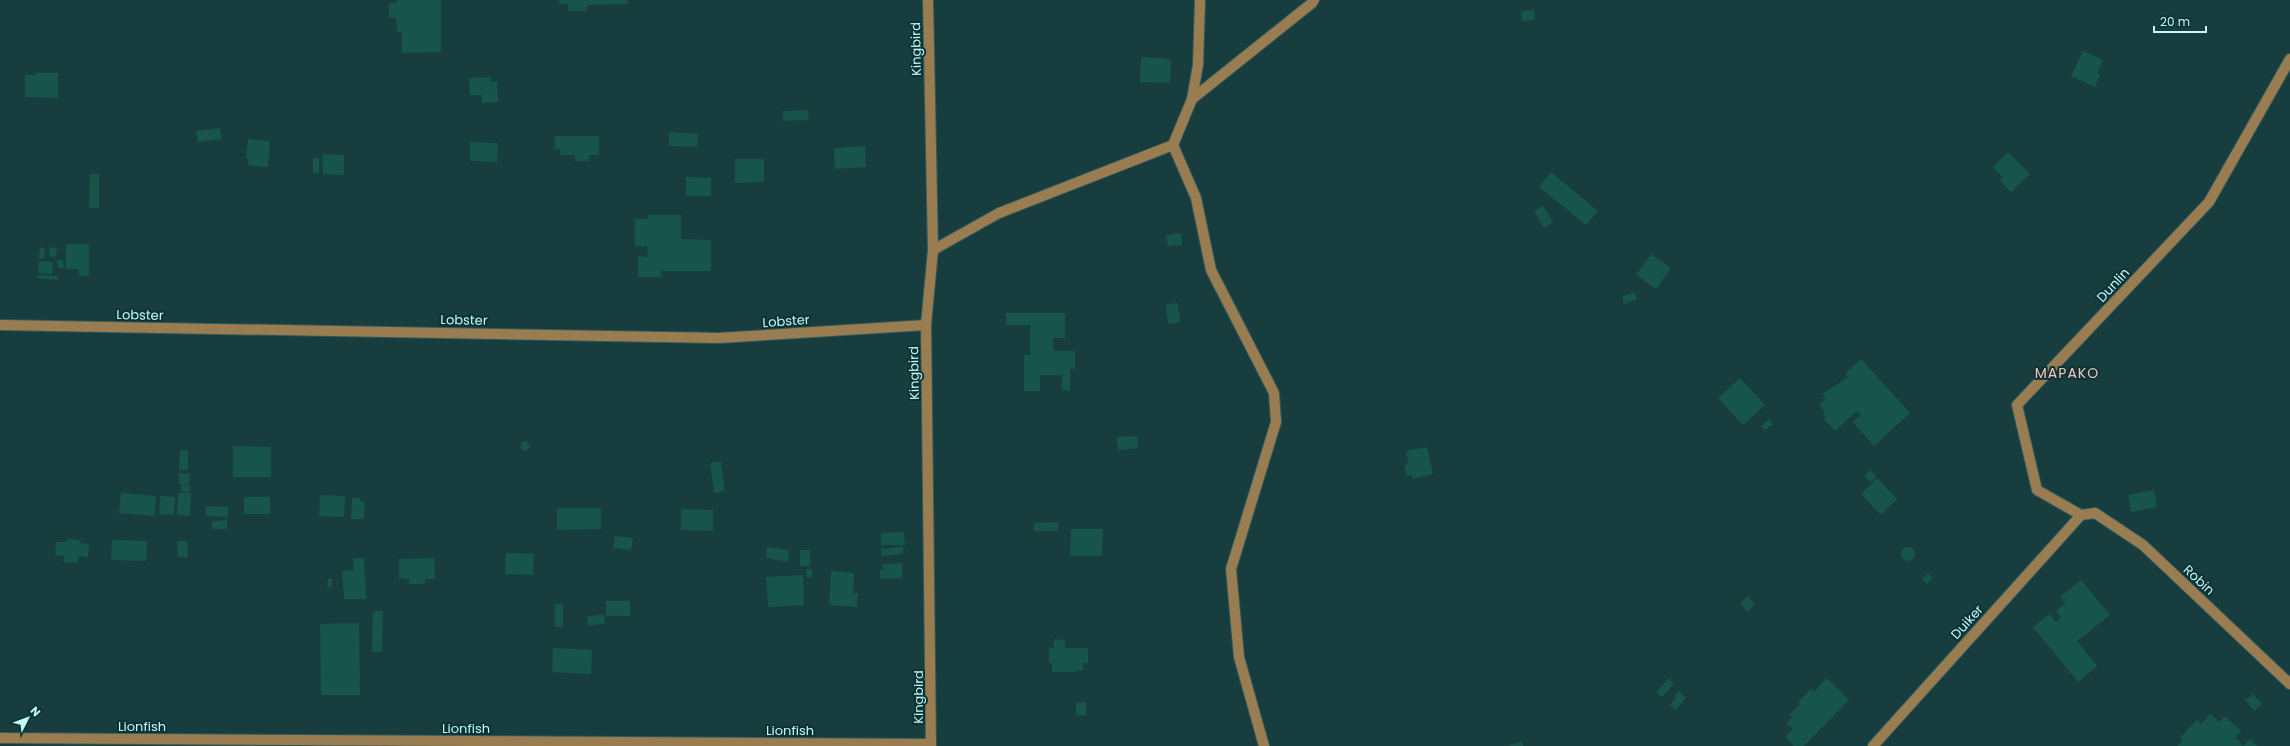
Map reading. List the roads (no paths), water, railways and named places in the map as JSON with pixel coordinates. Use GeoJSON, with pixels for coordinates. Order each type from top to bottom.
{"type":"FeatureCollection","features":[{"type":"Feature","properties":{"kind":"street","name":"Kingbird"},"geometry":{"type":"LineString","coordinates":[[928,0],[933,250],[926,325],[931,745]]}},
{"type":"Feature","properties":{"kind":"street"},"geometry":{"type":"LineString","coordinates":[[1200,0],[1198,65],[1192,99],[1173,145],[1196,198],[1211,270],[1274,394],[1276,422],[1231,569],[1239,657],[1264,746]]}},
{"type":"Feature","properties":{"kind":"street"},"geometry":{"type":"LineString","coordinates":[[1192,99],[1312,4],[1314,0]]}},
{"type":"Feature","properties":{"kind":"street","name":"Dunlin"},"geometry":{"type":"LineString","coordinates":[[2081,515],[2037,490],[2017,405],[2209,202],[2290,59]]}},
{"type":"Feature","properties":{"kind":"street"},"geometry":{"type":"LineString","coordinates":[[933,250],[999,213],[1173,145]]}},
{"type":"Feature","properties":{"kind":"street","name":"Lobster"},"geometry":{"type":"LineString","coordinates":[[0,325],[719,338],[926,325]]}},
{"type":"Feature","properties":{"kind":"street","name":"Robin"},"geometry":{"type":"LineString","coordinates":[[2081,515],[2095,513],[2144,545],[2290,684]]}},
{"type":"Feature","properties":{"kind":"street","name":"Duiker"},"geometry":{"type":"LineString","coordinates":[[1873,746],[2081,515]]}},
{"type":"Feature","properties":{"kind":"street","name":"Lionfish"},"geometry":{"type":"LineString","coordinates":[[0,738],[569,744],[931,745]]}},
{"type":"Feature","properties":{"kind":"district","name":"MAPAKO"},"geometry":{"type":"Point","coordinates":[2067,373]}}]}
